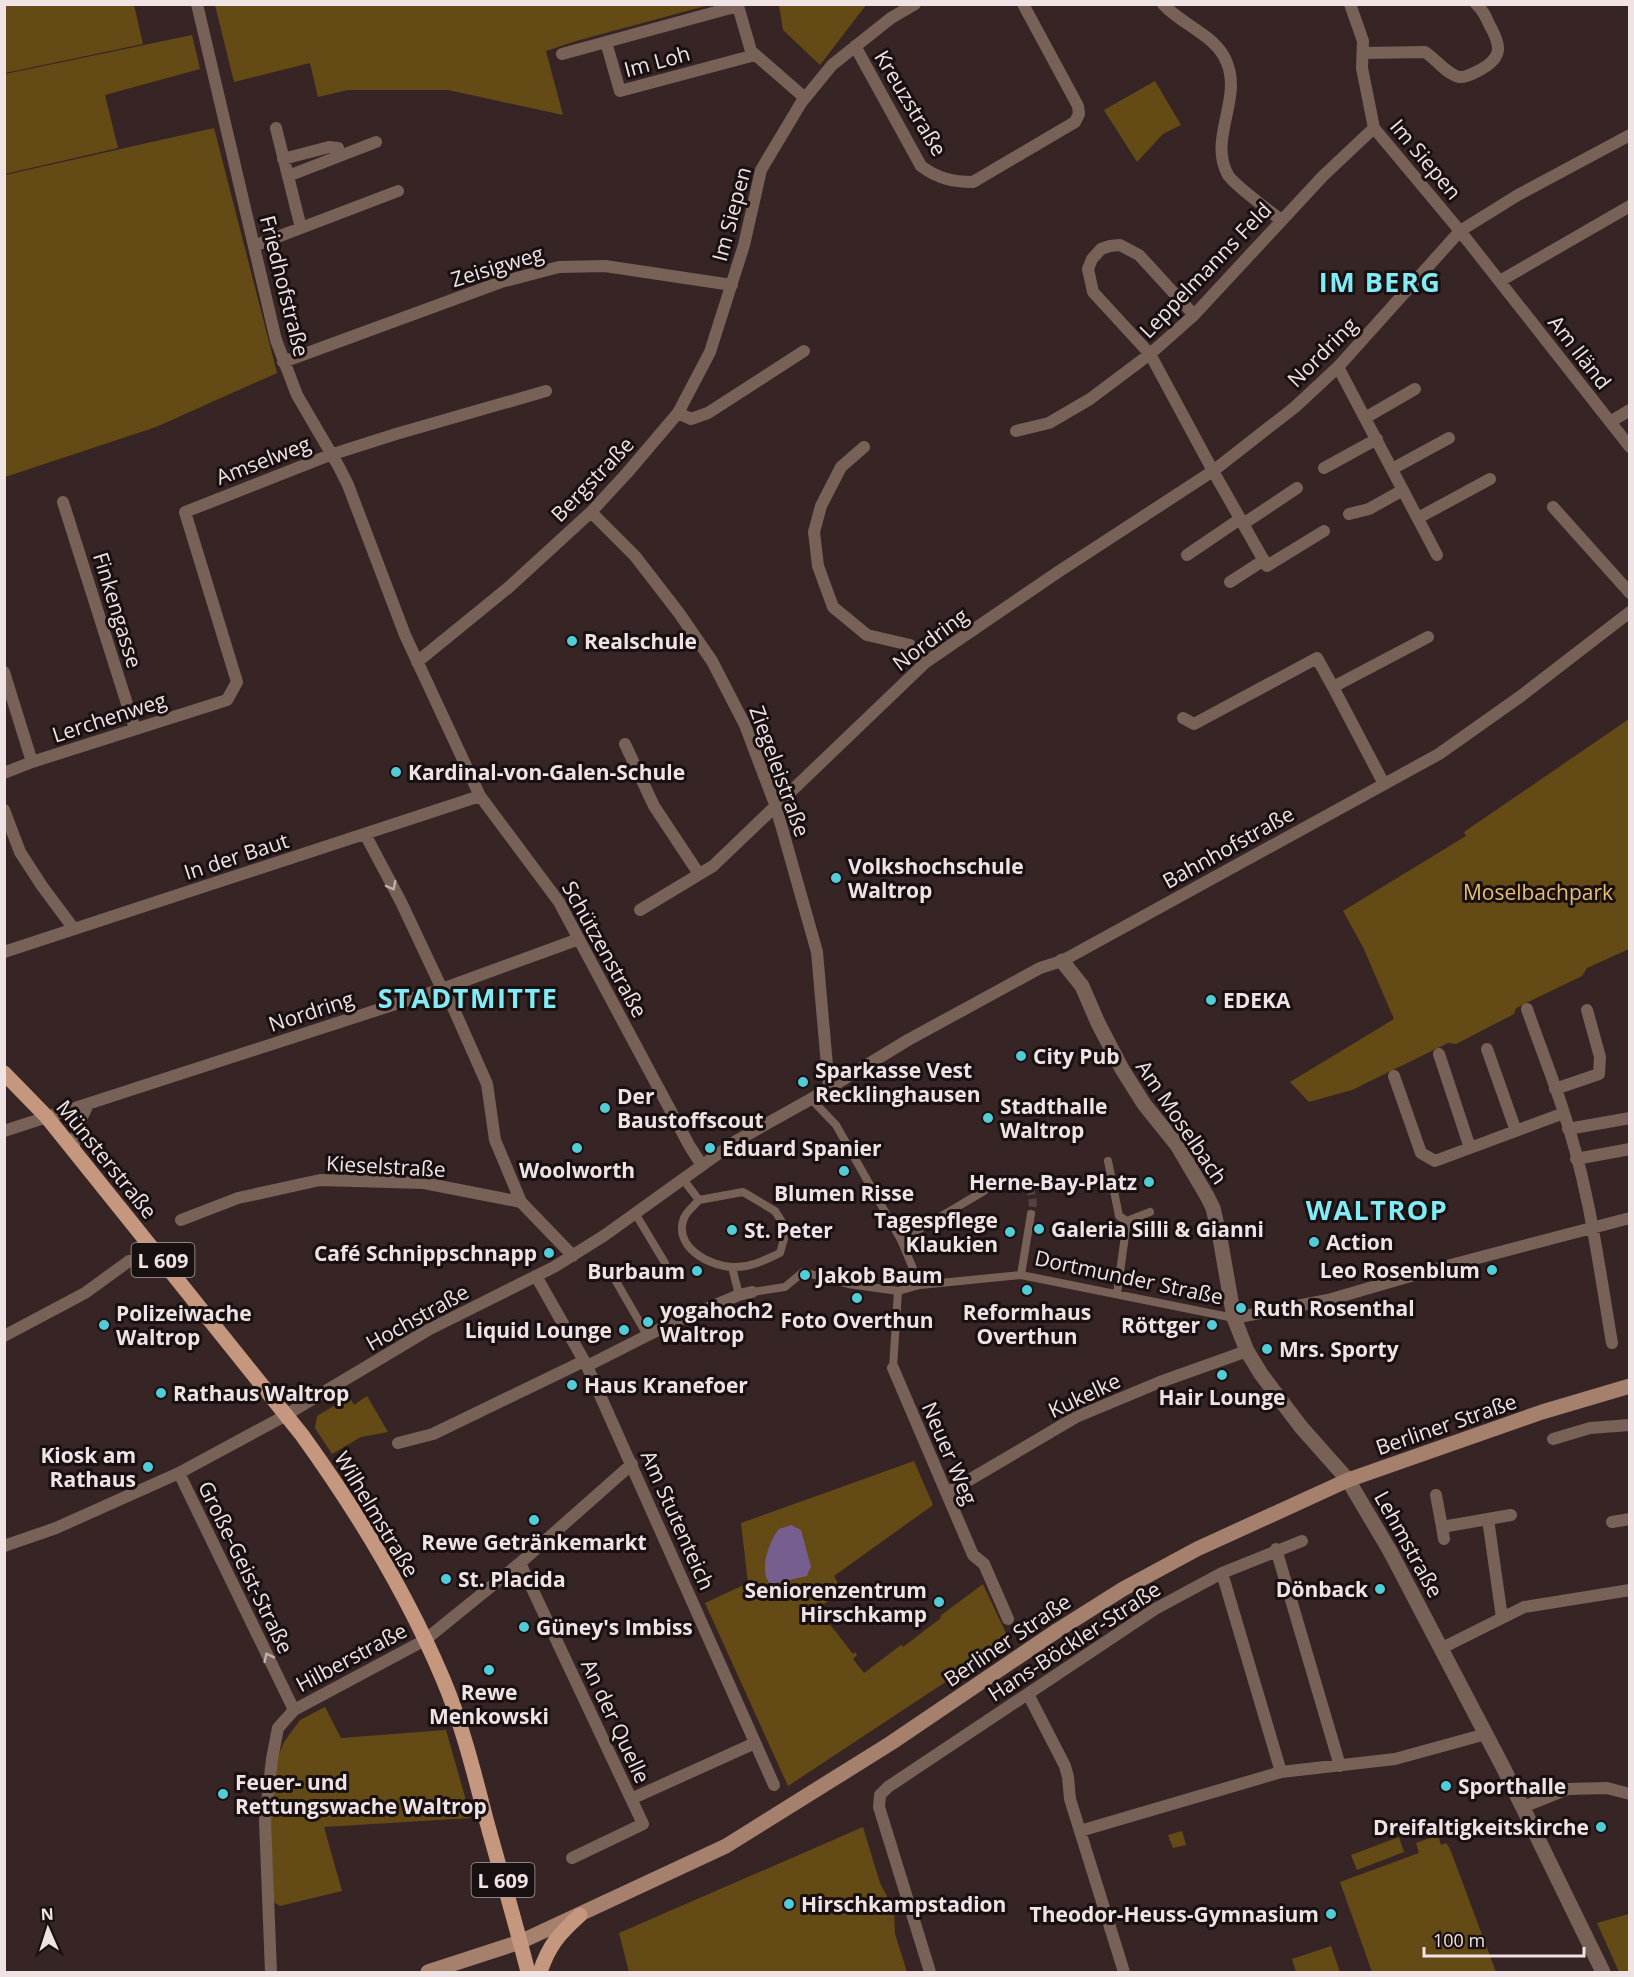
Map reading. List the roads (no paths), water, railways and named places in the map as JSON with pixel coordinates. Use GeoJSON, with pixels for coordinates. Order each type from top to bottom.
{"type":"FeatureCollection","features":[{"type":"Feature","properties":{"kind":"main road","name":"Münsterstraße"},"geometry":{"type":"LineString","coordinates":[[4,1073],[46,1116],[286,1415]]}},
{"type":"Feature","properties":{"kind":"main road","name":"Berliner Straße"},"geometry":{"type":"LineString","coordinates":[[428,1972],[520,1942],[726,1846],[891,1743],[1123,1589],[1197,1549],[1348,1480],[1542,1412],[1629,1386]]}},
{"type":"Feature","properties":{"kind":"main road","name":"Wilhelmstraße"},"geometry":{"type":"LineString","coordinates":[[286,1415],[336,1482],[359,1519],[425,1640]]}},
{"type":"Feature","properties":{"kind":"main road","name":"L 609"},"geometry":{"type":"LineString","coordinates":[[425,1640],[444,1680],[469,1752],[528,1972]]}},
{"type":"Feature","properties":{"kind":"main road"},"geometry":{"type":"LineString","coordinates":[[540,1972],[548,1950],[559,1933],[580,1915]]}},
{"type":"Feature","properties":{"kind":"street","name":"Friedhofstraße"},"geometry":{"type":"LineString","coordinates":[[197,4],[283,362],[297,395],[348,485],[417,662]]}},
{"type":"Feature","properties":{"kind":"street","name":"Im Siepen"},"geometry":{"type":"LineString","coordinates":[[678,412],[710,352],[732,285],[761,170],[805,98],[832,65],[891,18],[915,4]]}},
{"type":"Feature","properties":{"kind":"street","name":"Kreuzstraße"},"geometry":{"type":"LineString","coordinates":[[855,46],[921,166],[935,177],[957,182],[973,182],[1075,123],[1079,114],[1078,106],[1023,4]]}},
{"type":"Feature","properties":{"kind":"street"},"geometry":{"type":"LineString","coordinates":[[1163,4],[1171,13],[1210,40],[1227,62],[1232,94],[1221,138],[1221,157],[1229,177],[1281,220]]}},
{"type":"Feature","properties":{"kind":"street","name":"Im Siepen"},"geometry":{"type":"LineString","coordinates":[[1350,4],[1363,41],[1362,68],[1374,128],[1460,231]]}},
{"type":"Feature","properties":{"kind":"street"},"geometry":{"type":"LineString","coordinates":[[1363,53],[1425,52],[1450,74],[1460,77],[1469,76],[1491,64],[1498,50],[1497,38],[1476,4]]}},
{"type":"Feature","properties":{"kind":"street","name":"Im Loh"},"geometry":{"type":"LineString","coordinates":[[562,54],[738,6],[751,51],[805,98]]}},
{"type":"Feature","properties":{"kind":"street","name":"Im Loh"},"geometry":{"type":"LineString","coordinates":[[606,42],[620,92],[755,55]]}},
{"type":"Feature","properties":{"kind":"street"},"geometry":{"type":"LineString","coordinates":[[276,128],[301,228]]}},
{"type":"Feature","properties":{"kind":"street","name":"Leppelmanns Feld"},"geometry":{"type":"LineString","coordinates":[[1016,431],[1049,423],[1090,399],[1150,354],[1194,315],[1323,176],[1374,128]]}},
{"type":"Feature","properties":{"kind":"street","name":"Nordring"},"geometry":{"type":"LineString","coordinates":[[640,910],[712,866],[926,662],[1213,471],[1295,406],[1338,367],[1460,231],[1518,195],[1629,135]]}},
{"type":"Feature","properties":{"kind":"street"},"geometry":{"type":"LineString","coordinates":[[288,176],[376,142]]}},
{"type":"Feature","properties":{"kind":"street"},"geometry":{"type":"LineString","coordinates":[[283,159],[329,147],[338,148],[340,155]]}},
{"type":"Feature","properties":{"kind":"street"},"geometry":{"type":"LineString","coordinates":[[254,246],[398,191]]}},
{"type":"Feature","properties":{"kind":"street"},"geometry":{"type":"LineString","coordinates":[[1500,281],[1629,206]]}},
{"type":"Feature","properties":{"kind":"street","name":"Am Iländ"},"geometry":{"type":"LineString","coordinates":[[1460,231],[1629,447]]}},
{"type":"Feature","properties":{"kind":"street"},"geometry":{"type":"LineString","coordinates":[[1194,315],[1139,255],[1120,245],[1101,249],[1092,259],[1088,269],[1093,292],[1150,354],[1267,566],[1324,531]]}},
{"type":"Feature","properties":{"kind":"street","name":"Zeisigweg"},"geometry":{"type":"LineString","coordinates":[[283,362],[501,282],[559,267],[604,266],[732,285]]}},
{"type":"Feature","properties":{"kind":"street"},"geometry":{"type":"LineString","coordinates":[[678,412],[691,419],[708,413],[804,351]]}},
{"type":"Feature","properties":{"kind":"street"},"geometry":{"type":"LineString","coordinates":[[1338,367],[1437,555]]}},
{"type":"Feature","properties":{"kind":"street"},"geometry":{"type":"LineString","coordinates":[[1365,418],[1415,389]]}},
{"type":"Feature","properties":{"kind":"street","name":"Amselweg"},"geometry":{"type":"LineString","coordinates":[[227,700],[237,682],[185,512],[330,455],[546,391]]}},
{"type":"Feature","properties":{"kind":"street"},"geometry":{"type":"LineString","coordinates":[[1610,422],[1629,410]]}},
{"type":"Feature","properties":{"kind":"street","name":"Bergstraße"},"geometry":{"type":"LineString","coordinates":[[417,662],[508,588],[591,512],[678,412]]}},
{"type":"Feature","properties":{"kind":"street"},"geometry":{"type":"LineString","coordinates":[[1392,469],[1449,438]]}},
{"type":"Feature","properties":{"kind":"street"},"geometry":{"type":"LineString","coordinates":[[1324,468],[1377,440]]}},
{"type":"Feature","properties":{"kind":"street"},"geometry":{"type":"LineString","coordinates":[[864,447],[841,467],[821,506],[814,531],[818,566],[832,607],[867,635],[910,645],[926,662]]}},
{"type":"Feature","properties":{"kind":"street"},"geometry":{"type":"LineString","coordinates":[[1418,518],[1490,479]]}},
{"type":"Feature","properties":{"kind":"street"},"geometry":{"type":"LineString","coordinates":[[1187,555],[1297,488]]}},
{"type":"Feature","properties":{"kind":"street"},"geometry":{"type":"LineString","coordinates":[[1349,514],[1369,509],[1403,490]]}},
{"type":"Feature","properties":{"kind":"street","name":"Finkengasse"},"geometry":{"type":"LineString","coordinates":[[63,502],[135,729]]}},
{"type":"Feature","properties":{"kind":"street"},"geometry":{"type":"LineString","coordinates":[[1553,507],[1629,593]]}},
{"type":"Feature","properties":{"kind":"street","name":"Ziegeleistraße"},"geometry":{"type":"LineString","coordinates":[[591,512],[635,556],[679,613],[712,660],[745,725],[776,807],[817,952],[829,1088]]}},
{"type":"Feature","properties":{"kind":"street"},"geometry":{"type":"LineString","coordinates":[[1230,582],[1264,560]]}},
{"type":"Feature","properties":{"kind":"street","name":"Bahnhofstraße"},"geometry":{"type":"LineString","coordinates":[[829,1088],[908,1040],[1040,968],[1062,961],[1439,754],[1494,716],[1629,612]]}},
{"type":"Feature","properties":{"kind":"street"},"geometry":{"type":"LineString","coordinates":[[1333,687],[1428,637]]}},
{"type":"Feature","properties":{"kind":"street"},"geometry":{"type":"LineString","coordinates":[[1183,718],[1194,724],[1317,658],[1384,784]]}},
{"type":"Feature","properties":{"kind":"street","name":"Schützenstraße"},"geometry":{"type":"LineString","coordinates":[[417,662],[480,796],[559,902],[701,1164]]}},
{"type":"Feature","properties":{"kind":"street"},"geometry":{"type":"LineString","coordinates":[[4,672],[32,762]]}},
{"type":"Feature","properties":{"kind":"street","name":"Lerchenweg"},"geometry":{"type":"LineString","coordinates":[[4,773],[227,700]]}},
{"type":"Feature","properties":{"kind":"street"},"geometry":{"type":"LineString","coordinates":[[625,744],[654,806],[699,874]]}},
{"type":"Feature","properties":{"kind":"street","name":"In der Baut"},"geometry":{"type":"LineString","coordinates":[[4,952],[480,796]]}},
{"type":"Feature","properties":{"kind":"street"},"geometry":{"type":"LineString","coordinates":[[4,810],[20,852],[74,929]]}},
{"type":"Feature","properties":{"kind":"street"},"geometry":{"type":"LineString","coordinates":[[365,834],[452,1005],[487,1084],[495,1140],[521,1202],[573,1256]]}},
{"type":"Feature","properties":{"kind":"street","name":"Nordring"},"geometry":{"type":"LineString","coordinates":[[4,1131],[442,989],[579,939]]}},
{"type":"Feature","properties":{"kind":"street","name":"Am Moselbach"},"geometry":{"type":"LineString","coordinates":[[1062,961],[1082,986],[1122,1070],[1144,1104],[1177,1145],[1213,1208],[1234,1318]]}},
{"type":"Feature","properties":{"kind":"street"},"geometry":{"type":"LineString","coordinates":[[1527,1009],[1564,1113],[1576,1159],[1592,1227],[1612,1343]]}},
{"type":"Feature","properties":{"kind":"street"},"geometry":{"type":"LineString","coordinates":[[1555,1089],[1599,1074],[1600,1057],[1587,1010]]}},
{"type":"Feature","properties":{"kind":"street"},"geometry":{"type":"LineString","coordinates":[[1487,1049],[1516,1131]]}},
{"type":"Feature","properties":{"kind":"street"},"geometry":{"type":"LineString","coordinates":[[1439,1054],[1470,1148]]}},
{"type":"Feature","properties":{"kind":"street"},"geometry":{"type":"LineString","coordinates":[[1394,1076],[1421,1153],[1435,1161],[1564,1113]]}},
{"type":"Feature","properties":{"kind":"street","name":"Hochstraße"},"geometry":{"type":"LineString","coordinates":[[4,1546],[56,1528],[179,1473],[286,1415],[428,1330],[573,1256],[736,1141],[829,1088]]}},
{"type":"Feature","properties":{"kind":"street"},"geometry":{"type":"LineString","coordinates":[[811,1099],[836,1125],[901,1240],[920,1285]]}},
{"type":"Feature","properties":{"kind":"street"},"geometry":{"type":"LineString","coordinates":[[73,1149],[79,1124],[88,1104]]}},
{"type":"Feature","properties":{"kind":"street"},"geometry":{"type":"LineString","coordinates":[[1568,1129],[1629,1118]]}},
{"type":"Feature","properties":{"kind":"street"},"geometry":{"type":"LineString","coordinates":[[1576,1159],[1629,1149]]}},
{"type":"Feature","properties":{"kind":"street"},"geometry":{"type":"LineString","coordinates":[[1108,1161],[1119,1216],[1127,1221]]}},
{"type":"Feature","properties":{"kind":"street"},"geometry":{"type":"LineString","coordinates":[[682,1178],[699,1200]]}},
{"type":"Feature","properties":{"kind":"street","name":"Kieselstraße"},"geometry":{"type":"LineString","coordinates":[[181,1220],[238,1198],[320,1180],[424,1183],[521,1202]]}},
{"type":"Feature","properties":{"kind":"street"},"geometry":{"type":"LineString","coordinates":[[901,1240],[984,1191]]}},
{"type":"Feature","properties":{"kind":"street"},"geometry":{"type":"LineString","coordinates":[[743,1192],[776,1210],[782,1222],[784,1239],[780,1252],[758,1264],[732,1267],[701,1258],[690,1249],[682,1230],[684,1216],[699,1200],[743,1192]]}},
{"type":"Feature","properties":{"kind":"street"},"geometry":{"type":"LineString","coordinates":[[1127,1221],[1150,1212]]}},
{"type":"Feature","properties":{"kind":"street"},"geometry":{"type":"LineString","coordinates":[[635,1214],[665,1263]]}},
{"type":"Feature","properties":{"kind":"street"},"geometry":{"type":"LineString","coordinates":[[1021,1275],[1031,1214]]}},
{"type":"Feature","properties":{"kind":"street","name":"Dortmunder Straße"},"geometry":{"type":"LineString","coordinates":[[898,1291],[920,1285],[1021,1275],[1234,1318],[1328,1300],[1629,1218]]}},
{"type":"Feature","properties":{"kind":"street"},"geometry":{"type":"LineString","coordinates":[[1117,1294],[1127,1221]]}},
{"type":"Feature","properties":{"kind":"street"},"geometry":{"type":"LineString","coordinates":[[4,1336],[85,1293],[129,1261]]}},
{"type":"Feature","properties":{"kind":"street"},"geometry":{"type":"LineString","coordinates":[[732,1267],[739,1295]]}},
{"type":"Feature","properties":{"kind":"street"},"geometry":{"type":"LineString","coordinates":[[398,1443],[433,1434],[646,1335],[739,1295],[785,1287],[803,1272],[848,1284],[898,1291]]}},
{"type":"Feature","properties":{"kind":"street","name":"Am Stutenteich"},"geometry":{"type":"LineString","coordinates":[[536,1276],[586,1364],[774,1785]]}},
{"type":"Feature","properties":{"kind":"street"},"geometry":{"type":"LineString","coordinates":[[613,1276],[646,1335]]}},
{"type":"Feature","properties":{"kind":"street","name":"Neuer Weg"},"geometry":{"type":"LineString","coordinates":[[898,1291],[893,1368],[973,1555],[984,1564],[1008,1619]]}},
{"type":"Feature","properties":{"kind":"street","name":"Lehmstraße"},"geometry":{"type":"LineString","coordinates":[[1234,1318],[1247,1351],[1261,1374],[1301,1426],[1348,1480],[1390,1551],[1523,1807],[1603,1972]]}},
{"type":"Feature","properties":{"kind":"street","name":"Kukelke"},"geometry":{"type":"LineString","coordinates":[[947,1493],[1076,1417],[1160,1382],[1247,1351]]}},
{"type":"Feature","properties":{"kind":"street"},"geometry":{"type":"LineString","coordinates":[[1553,1439],[1590,1428],[1629,1425]]}},
{"type":"Feature","properties":{"kind":"street","name":"Hilberstraße"},"geometry":{"type":"LineString","coordinates":[[271,1972],[265,1821],[278,1728],[294,1710],[425,1640],[520,1563],[632,1464]]}},
{"type":"Feature","properties":{"kind":"street","name":"Große-Geist-Straße"},"geometry":{"type":"LineString","coordinates":[[179,1473],[294,1710]]}},
{"type":"Feature","properties":{"kind":"street"},"geometry":{"type":"LineString","coordinates":[[1436,1495],[1443,1533],[1488,1519],[1511,1515]]}},
{"type":"Feature","properties":{"kind":"street"},"geometry":{"type":"LineString","coordinates":[[1488,1519],[1502,1618]]}},
{"type":"Feature","properties":{"kind":"street"},"geometry":{"type":"LineString","coordinates":[[1612,1522],[1629,1519]]}},
{"type":"Feature","properties":{"kind":"street","name":"Hans-Böckler-Straße"},"geometry":{"type":"LineString","coordinates":[[930,1972],[879,1807],[880,1795],[888,1787],[1155,1609],[1222,1573],[1302,1540]]}},
{"type":"Feature","properties":{"kind":"street"},"geometry":{"type":"LineString","coordinates":[[1276,1549],[1340,1766]]}},
{"type":"Feature","properties":{"kind":"street","name":"An der Quelle"},"geometry":{"type":"LineString","coordinates":[[520,1563],[643,1824],[572,1858]]}},
{"type":"Feature","properties":{"kind":"street"},"geometry":{"type":"LineString","coordinates":[[1222,1573],[1281,1772]]}},
{"type":"Feature","properties":{"kind":"street"},"geometry":{"type":"LineString","coordinates":[[1442,1648],[1524,1607],[1629,1590]]}},
{"type":"Feature","properties":{"kind":"street"},"geometry":{"type":"LineString","coordinates":[[1028,1694],[1065,1766],[1070,1799],[1124,1972]]}},
{"type":"Feature","properties":{"kind":"street"},"geometry":{"type":"LineString","coordinates":[[1080,1831],[1281,1772],[1395,1759],[1486,1734]]}},
{"type":"Feature","properties":{"kind":"street"},"geometry":{"type":"LineString","coordinates":[[631,1799],[755,1743]]}},
{"type":"Feature","properties":{"kind":"street"},"geometry":{"type":"LineString","coordinates":[[1523,1807],[1568,1789],[1607,1788],[1629,1794]]}},
{"type":"Feature","properties":{"kind":"tunnel"},"geometry":{"type":"LineString","coordinates":[[1030,1187],[1033,1203],[1031,1214]]}},
{"type":"Feature","properties":{"kind":"place","name":"Realschule"},"geometry":{"type":"Point","coordinates":[572,641]}},
{"type":"Feature","properties":{"kind":"place","name":"Kardinal-von-Galen-Schule"},"geometry":{"type":"Point","coordinates":[396,772]}},
{"type":"Feature","properties":{"kind":"place","name":"Volkshochschule Waltrop"},"geometry":{"type":"Point","coordinates":[836,878]}},
{"type":"Feature","properties":{"kind":"place","name":"EDEKA"},"geometry":{"type":"Point","coordinates":[1211,1000]}},
{"type":"Feature","properties":{"kind":"place","name":"City Pub"},"geometry":{"type":"Point","coordinates":[1021,1056]}},
{"type":"Feature","properties":{"kind":"place","name":"Sparkasse Vest Recklinghausen"},"geometry":{"type":"Point","coordinates":[803,1082]}},
{"type":"Feature","properties":{"kind":"place","name":"Der Baustoffscout"},"geometry":{"type":"Point","coordinates":[605,1108]}},
{"type":"Feature","properties":{"kind":"place","name":"Stadthalle Waltrop"},"geometry":{"type":"Point","coordinates":[988,1118]}},
{"type":"Feature","properties":{"kind":"place","name":"Woolworth"},"geometry":{"type":"Point","coordinates":[577,1148]}},
{"type":"Feature","properties":{"kind":"place","name":"Eduard Spanier"},"geometry":{"type":"Point","coordinates":[710,1148]}},
{"type":"Feature","properties":{"kind":"place","name":"Blumen Risse"},"geometry":{"type":"Point","coordinates":[844,1171]}},
{"type":"Feature","properties":{"kind":"place","name":"Herne-Bay-Platz"},"geometry":{"type":"Point","coordinates":[1149,1182]}},
{"type":"Feature","properties":{"kind":"place","name":"Galeria Silli & Gianni"},"geometry":{"type":"Point","coordinates":[1039,1229]}},
{"type":"Feature","properties":{"kind":"place","name":"St. Peter"},"geometry":{"type":"Point","coordinates":[732,1230]}},
{"type":"Feature","properties":{"kind":"place","name":"Tagespflege Klaukien"},"geometry":{"type":"Point","coordinates":[1010,1232]}},
{"type":"Feature","properties":{"kind":"place","name":"Action"},"geometry":{"type":"Point","coordinates":[1314,1242]}},
{"type":"Feature","properties":{"kind":"place","name":"Café Schnippschnapp"},"geometry":{"type":"Point","coordinates":[549,1253]}},
{"type":"Feature","properties":{"kind":"place","name":"Leo Rosenblum"},"geometry":{"type":"Point","coordinates":[1492,1270]}},
{"type":"Feature","properties":{"kind":"place","name":"Burbaum"},"geometry":{"type":"Point","coordinates":[697,1271]}},
{"type":"Feature","properties":{"kind":"place","name":"Jakob Baum"},"geometry":{"type":"Point","coordinates":[805,1275]}},
{"type":"Feature","properties":{"kind":"place","name":"Reformhaus Overthun"},"geometry":{"type":"Point","coordinates":[1027,1290]}},
{"type":"Feature","properties":{"kind":"place","name":"Foto Overthun"},"geometry":{"type":"Point","coordinates":[857,1298]}},
{"type":"Feature","properties":{"kind":"place","name":"Ruth Rosenthal"},"geometry":{"type":"Point","coordinates":[1241,1308]}},
{"type":"Feature","properties":{"kind":"place","name":"yogahoch2 Waltrop"},"geometry":{"type":"Point","coordinates":[648,1322]}},
{"type":"Feature","properties":{"kind":"place","name":"Polizeiwache Waltrop"},"geometry":{"type":"Point","coordinates":[104,1325]}},
{"type":"Feature","properties":{"kind":"place","name":"Röttger"},"geometry":{"type":"Point","coordinates":[1212,1325]}},
{"type":"Feature","properties":{"kind":"place","name":"Liquid Lounge"},"geometry":{"type":"Point","coordinates":[624,1330]}},
{"type":"Feature","properties":{"kind":"place","name":"Mrs. Sporty"},"geometry":{"type":"Point","coordinates":[1267,1349]}},
{"type":"Feature","properties":{"kind":"place","name":"Hair Lounge"},"geometry":{"type":"Point","coordinates":[1222,1375]}},
{"type":"Feature","properties":{"kind":"place","name":"Haus Kranefoer"},"geometry":{"type":"Point","coordinates":[572,1385]}},
{"type":"Feature","properties":{"kind":"place","name":"Rathaus Waltrop"},"geometry":{"type":"Point","coordinates":[161,1393]}},
{"type":"Feature","properties":{"kind":"place","name":"Kiosk am Rathaus"},"geometry":{"type":"Point","coordinates":[148,1467]}},
{"type":"Feature","properties":{"kind":"place","name":"Rewe Getränkemarkt"},"geometry":{"type":"Point","coordinates":[534,1520]}},
{"type":"Feature","properties":{"kind":"place","name":"St. Placida"},"geometry":{"type":"Point","coordinates":[446,1579]}},
{"type":"Feature","properties":{"kind":"place","name":"Dönback"},"geometry":{"type":"Point","coordinates":[1380,1589]}},
{"type":"Feature","properties":{"kind":"place","name":"Seniorenzentrum Hirschkamp"},"geometry":{"type":"Point","coordinates":[939,1602]}},
{"type":"Feature","properties":{"kind":"place","name":"Güney's Imbiss"},"geometry":{"type":"Point","coordinates":[524,1627]}},
{"type":"Feature","properties":{"kind":"place","name":"Rewe Menkowski"},"geometry":{"type":"Point","coordinates":[489,1670]}},
{"type":"Feature","properties":{"kind":"place","name":"Sporthalle"},"geometry":{"type":"Point","coordinates":[1446,1786]}},
{"type":"Feature","properties":{"kind":"place","name":"Feuer- und Rettungswache Waltrop"},"geometry":{"type":"Point","coordinates":[223,1794]}},
{"type":"Feature","properties":{"kind":"place","name":"Dreifaltigkeitskirche"},"geometry":{"type":"Point","coordinates":[1601,1827]}},
{"type":"Feature","properties":{"kind":"place","name":"Hirschkampstadion"},"geometry":{"type":"Point","coordinates":[789,1904]}},
{"type":"Feature","properties":{"kind":"place","name":"Theodor-Heuss-Gymnasium"},"geometry":{"type":"Point","coordinates":[1331,1914]}},
{"type":"Feature","properties":{"kind":"district","name":"IM BERG"},"geometry":{"type":"Point","coordinates":[1380,281]}},
{"type":"Feature","properties":{"kind":"district","name":"STADTMITTE"},"geometry":{"type":"Point","coordinates":[468,997]}},
{"type":"Feature","properties":{"kind":"district","name":"WALTROP"},"geometry":{"type":"Point","coordinates":[1377,1209]}},
{"type":"Feature","properties":{"kind":"park label","name":"Moselbachpark"},"geometry":{"type":"Point","coordinates":[1538,892]}}]}
